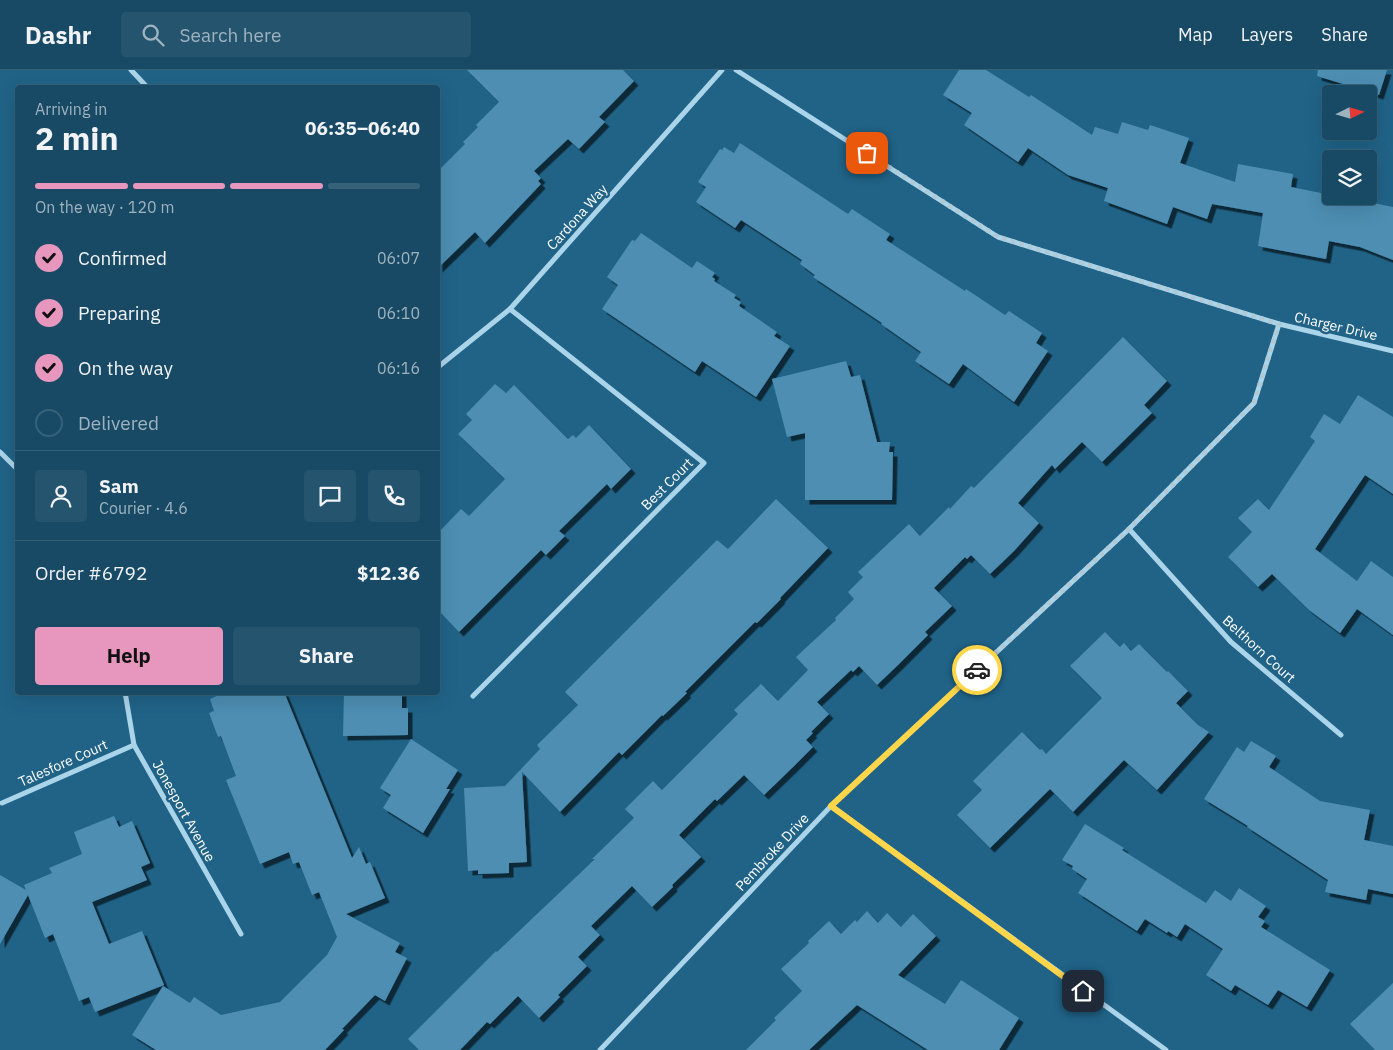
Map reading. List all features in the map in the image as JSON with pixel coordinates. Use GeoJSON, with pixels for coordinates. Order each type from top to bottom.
{"type":"FeatureCollection","features":[{"type":"Feature","properties":{"kind":"street"},"geometry":{"type":"LineString","coordinates":[[131,70],[145,85]]}},
{"type":"Feature","properties":{"kind":"street","name":"Cardona Way"},"geometry":{"type":"LineString","coordinates":[[440,364],[510,309],[722,70]]}},
{"type":"Feature","properties":{"kind":"street","name":"Charger Drive"},"geometry":{"type":"LineString","coordinates":[[736,70],[998,237],[1279,324],[1393,351]]}},
{"type":"Feature","properties":{"kind":"street","name":"Best Court"},"geometry":{"type":"LineString","coordinates":[[473,696],[704,463],[510,309]]}},
{"type":"Feature","properties":{"kind":"street","name":"Pembroke Drive"},"geometry":{"type":"LineString","coordinates":[[600,1050],[831,806],[1129,529],[1254,403],[1279,324]]}},
{"type":"Feature","properties":{"kind":"street"},"geometry":{"type":"LineString","coordinates":[[0,452],[15,467]]}},
{"type":"Feature","properties":{"kind":"street","name":"Belthorn Court"},"geometry":{"type":"LineString","coordinates":[[1129,529],[1230,642],[1341,735]]}},
{"type":"Feature","properties":{"kind":"street","name":"Jonesport Avenue"},"geometry":{"type":"LineString","coordinates":[[126,695],[134,744],[241,934]]}},
{"type":"Feature","properties":{"kind":"street","name":"Talesfore Court"},"geometry":{"type":"LineString","coordinates":[[2,803],[134,744]]}},
{"type":"Feature","properties":{"kind":"street"},"geometry":{"type":"LineString","coordinates":[[831,806],[1166,1050]]}},
{"type":"Feature","properties":{"kind":"building"},"geometry":{"type":"Polygon","coordinates":[[[467,70],[623,70],[634,81],[599,117],[605,122],[579,149],[568,139],[534,171],[541,178],[538,181],[541,184],[485,243],[475,232],[440,266],[440,169],[465,144],[463,142],[478,127],[476,125],[499,102],[467,70]]]}},
{"type":"Feature","properties":{"kind":"building"},"geometry":{"type":"Polygon","coordinates":[[[959,70],[986,70],[1029,97],[1031,95],[1092,135],[1095,127],[1118,134],[1122,122],[1148,130],[1150,125],[1189,138],[1180,163],[1235,182],[1238,164],[1293,174],[1291,187],[1322,193],[1322,205],[1377,204],[1393,207],[1393,260],[1360,247],[1329,241],[1326,259],[1258,246],[1263,213],[1212,204],[1207,219],[1173,207],[1167,224],[1104,201],[1108,188],[1068,175],[1028,148],[1018,162],[964,125],[972,113],[943,95],[959,70]]]}},
{"type":"Feature","properties":{"kind":"building"},"geometry":{"type":"Polygon","coordinates":[[[1318,70],[1387,70],[1379,95],[1378,85],[1346,85],[1317,76],[1318,70]]]}},
{"type":"Feature","properties":{"kind":"building"},"geometry":{"type":"Polygon","coordinates":[[[740,143],[848,214],[852,209],[890,234],[886,240],[965,291],[966,289],[1005,315],[1009,311],[1042,333],[1036,343],[1048,351],[1014,402],[963,364],[949,384],[915,361],[921,352],[882,323],[813,277],[815,275],[800,264],[802,260],[741,220],[735,228],[696,202],[706,187],[698,182],[720,149],[722,150],[724,147],[734,153],[740,143]]]}},
{"type":"Feature","properties":{"kind":"building"},"geometry":{"type":"Polygon","coordinates":[[[641,233],[692,268],[697,261],[715,273],[712,277],[715,279],[714,281],[736,295],[734,298],[741,302],[739,306],[777,332],[774,336],[790,346],[756,397],[702,361],[695,372],[602,309],[618,285],[607,277],[632,240],[635,241],[641,233]]]}},
{"type":"Feature","properties":{"kind":"building"},"geometry":{"type":"Polygon","coordinates":[[[1123,337],[1167,381],[1144,405],[1152,413],[1102,462],[1082,442],[1055,469],[1052,465],[1018,503],[1039,523],[1014,551],[990,574],[971,555],[967,559],[965,557],[934,588],[952,606],[925,632],[928,635],[898,665],[877,685],[859,666],[853,672],[851,670],[817,702],[829,714],[811,732],[813,733],[806,740],[813,747],[764,795],[744,775],[717,801],[715,799],[679,835],[701,857],[672,885],[673,887],[652,907],[632,886],[591,926],[600,935],[578,957],[587,966],[558,995],[560,997],[539,1018],[518,996],[490,1024],[487,1022],[460,1050],[419,1050],[408,1039],[496,951],[595,859],[592,859],[634,818],[625,809],[653,781],[662,790],[738,714],[734,710],[761,684],[778,701],[808,670],[796,657],[836,620],[835,618],[854,599],[848,592],[863,577],[858,572],[909,524],[920,536],[949,507],[950,509],[971,486],[974,488],[1123,337]]]}},
{"type":"Feature","properties":{"kind":"building"},"geometry":{"type":"Polygon","coordinates":[[[846,361],[851,377],[860,375],[877,442],[890,442],[889,452],[893,452],[892,500],[805,500],[805,433],[787,437],[772,379],[846,361]]]}},
{"type":"Feature","properties":{"kind":"building"},"geometry":{"type":"Polygon","coordinates":[[[495,384],[506,393],[514,385],[568,439],[573,435],[576,438],[589,425],[631,469],[611,489],[607,484],[559,531],[565,536],[546,555],[541,550],[459,632],[440,612],[440,531],[461,509],[469,516],[505,479],[458,434],[472,420],[466,414],[495,384]]]}},
{"type":"Feature","properties":{"kind":"building"},"geometry":{"type":"Polygon","coordinates":[[[1358,395],[1393,417],[1393,494],[1365,475],[1315,549],[1357,581],[1371,561],[1393,577],[1393,635],[1357,609],[1340,633],[1309,610],[1272,574],[1258,587],[1228,557],[1252,532],[1238,518],[1258,499],[1269,510],[1315,441],[1310,437],[1324,414],[1340,424],[1358,395]]]}},
{"type":"Feature","properties":{"kind":"building"},"geometry":{"type":"Polygon","coordinates":[[[776,499],[828,548],[781,599],[757,623],[755,622],[685,692],[687,693],[622,755],[619,752],[560,812],[522,772],[527,862],[509,863],[509,873],[478,874],[478,870],[468,871],[464,788],[505,786],[540,749],[537,745],[578,705],[565,692],[717,540],[728,549],[776,499]]]}},
{"type":"Feature","properties":{"kind":"building"},"geometry":{"type":"Polygon","coordinates":[[[1105,632],[1120,647],[1124,643],[1131,651],[1139,644],[1168,671],[1188,691],[1176,703],[1198,725],[1209,732],[1157,790],[1124,760],[1073,812],[1050,789],[990,848],[957,815],[982,790],[973,781],[1022,732],[1046,754],[1102,698],[1070,666],[1105,632]]]}},
{"type":"Feature","properties":{"kind":"building"},"geometry":{"type":"Polygon","coordinates":[[[219,695],[285,695],[352,858],[359,847],[366,864],[370,862],[385,898],[346,914],[400,943],[395,952],[407,958],[385,1001],[375,995],[342,1029],[344,1030],[325,1050],[156,1050],[132,1035],[163,986],[190,1003],[194,997],[221,1015],[280,1002],[327,955],[337,937],[319,892],[312,895],[299,862],[293,864],[289,852],[260,864],[226,780],[236,776],[221,736],[218,737],[209,713],[214,711],[210,699],[219,695]]]}},
{"type":"Feature","properties":{"kind":"building"},"geometry":{"type":"Polygon","coordinates":[[[344,695],[402,695],[402,708],[408,708],[408,735],[343,736],[344,695]]]}},
{"type":"Feature","properties":{"kind":"building"},"geometry":{"type":"Polygon","coordinates":[[[411,739],[458,770],[446,789],[450,789],[423,833],[383,808],[391,795],[380,788],[411,739]]]}},
{"type":"Feature","properties":{"kind":"building"},"geometry":{"type":"Polygon","coordinates":[[[1251,741],[1276,756],[1269,767],[1320,801],[1370,810],[1364,840],[1393,846],[1393,894],[1368,889],[1366,900],[1325,892],[1328,880],[1204,799],[1237,747],[1244,752],[1251,741]]]}},
{"type":"Feature","properties":{"kind":"building"},"geometry":{"type":"Polygon","coordinates":[[[114,816],[119,827],[132,821],[150,863],[141,867],[147,880],[92,902],[109,944],[142,931],[164,985],[95,1012],[89,997],[79,1001],[53,934],[45,938],[28,895],[0,944],[0,875],[26,890],[24,885],[52,873],[49,868],[82,854],[74,832],[114,816]]]}},
{"type":"Feature","properties":{"kind":"building"},"geometry":{"type":"Polygon","coordinates":[[[1085,824],[1124,848],[1122,850],[1206,903],[1215,890],[1231,901],[1239,888],[1266,906],[1258,917],[1265,921],[1261,927],[1330,970],[1307,1007],[1278,990],[1268,1005],[1235,985],[1231,991],[1206,975],[1223,949],[1185,924],[1177,937],[1145,919],[1137,931],[1078,893],[1087,879],[1072,869],[1073,866],[1062,860],[1085,824]]]}},
{"type":"Feature","properties":{"kind":"building"},"geometry":{"type":"Polygon","coordinates":[[[867,911],[878,923],[887,913],[901,927],[913,914],[936,936],[898,975],[945,1004],[961,980],[1019,1018],[999,1050],[928,1050],[857,1005],[809,1050],[746,1050],[776,1020],[774,1018],[802,991],[781,969],[829,921],[841,934],[855,920],[857,922],[867,911]]]}},
{"type":"Feature","properties":{"kind":"building"},"geometry":{"type":"Polygon","coordinates":[[[1393,983],[1393,1050],[1375,1050],[1350,1024],[1393,983]]]}},
{"type":"Feature","properties":{"kind":"way so far"},"geometry":{"type":"LineString","coordinates":[[867,153],[998,237],[1279,324],[1254,403],[1129,529],[977,670]]}},
{"type":"Feature","properties":{"kind":"route"},"geometry":{"type":"LineString","coordinates":[[977,670],[831,806],[1083,991]]}}]}
